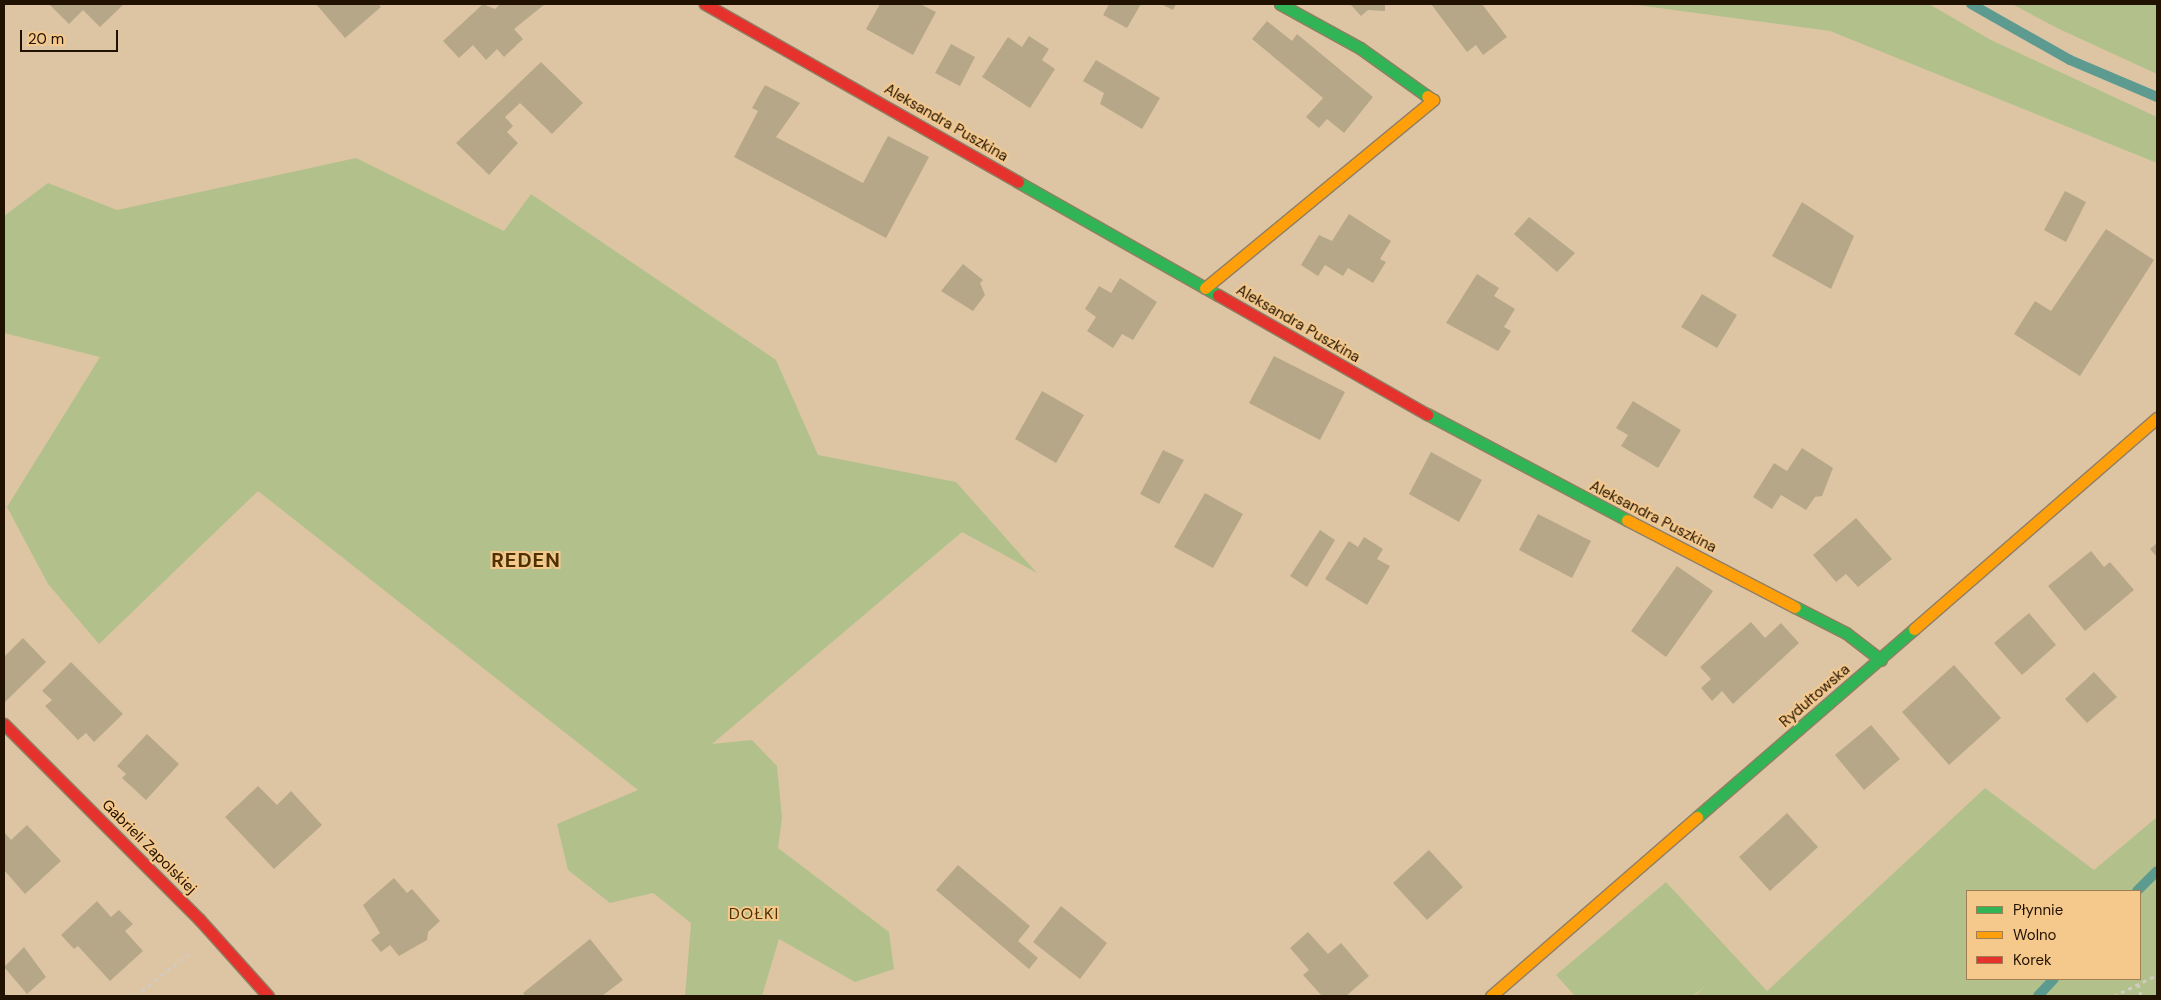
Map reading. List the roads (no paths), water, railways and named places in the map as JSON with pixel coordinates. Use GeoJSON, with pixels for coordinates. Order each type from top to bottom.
{"type":"FeatureCollection","features":[{"type":"Feature","properties":{"kind":"street","name":"Aleksandra Puszkina"},"geometry":{"type":"LineString","coordinates":[[705,4],[1469,438],[1846,633],[1881,660]]}},
{"type":"Feature","properties":{"kind":"street"},"geometry":{"type":"LineString","coordinates":[[1205,288],[1433,100],[1360,48],[1280,4]]}},
{"type":"Feature","properties":{"kind":"street","name":"Rydułtowska"},"geometry":{"type":"LineString","coordinates":[[1491,996],[1881,660],[2157,418]]}},
{"type":"Feature","properties":{"kind":"street","name":"Gabrieli Zapolskiej"},"geometry":{"type":"LineString","coordinates":[[4,724],[212,934],[268,996]]}},
{"type":"Feature","properties":{"kind":"waterway"},"geometry":{"type":"LineString","coordinates":[[1971,4],[2070,60],[2157,97]]}},
{"type":"Feature","properties":{"kind":"waterway"},"geometry":{"type":"LineString","coordinates":[[2138,890],[2157,871]]}},
{"type":"Feature","properties":{"kind":"waterway"},"geometry":{"type":"LineString","coordinates":[[2038,996],[2053,980]]}},
{"type":"Feature","properties":{"kind":"district","name":"REDEN"},"geometry":{"type":"Point","coordinates":[526,560]}},
{"type":"Feature","properties":{"kind":"district","name":"DOŁKI"},"geometry":{"type":"Point","coordinates":[754,914]}}]}
